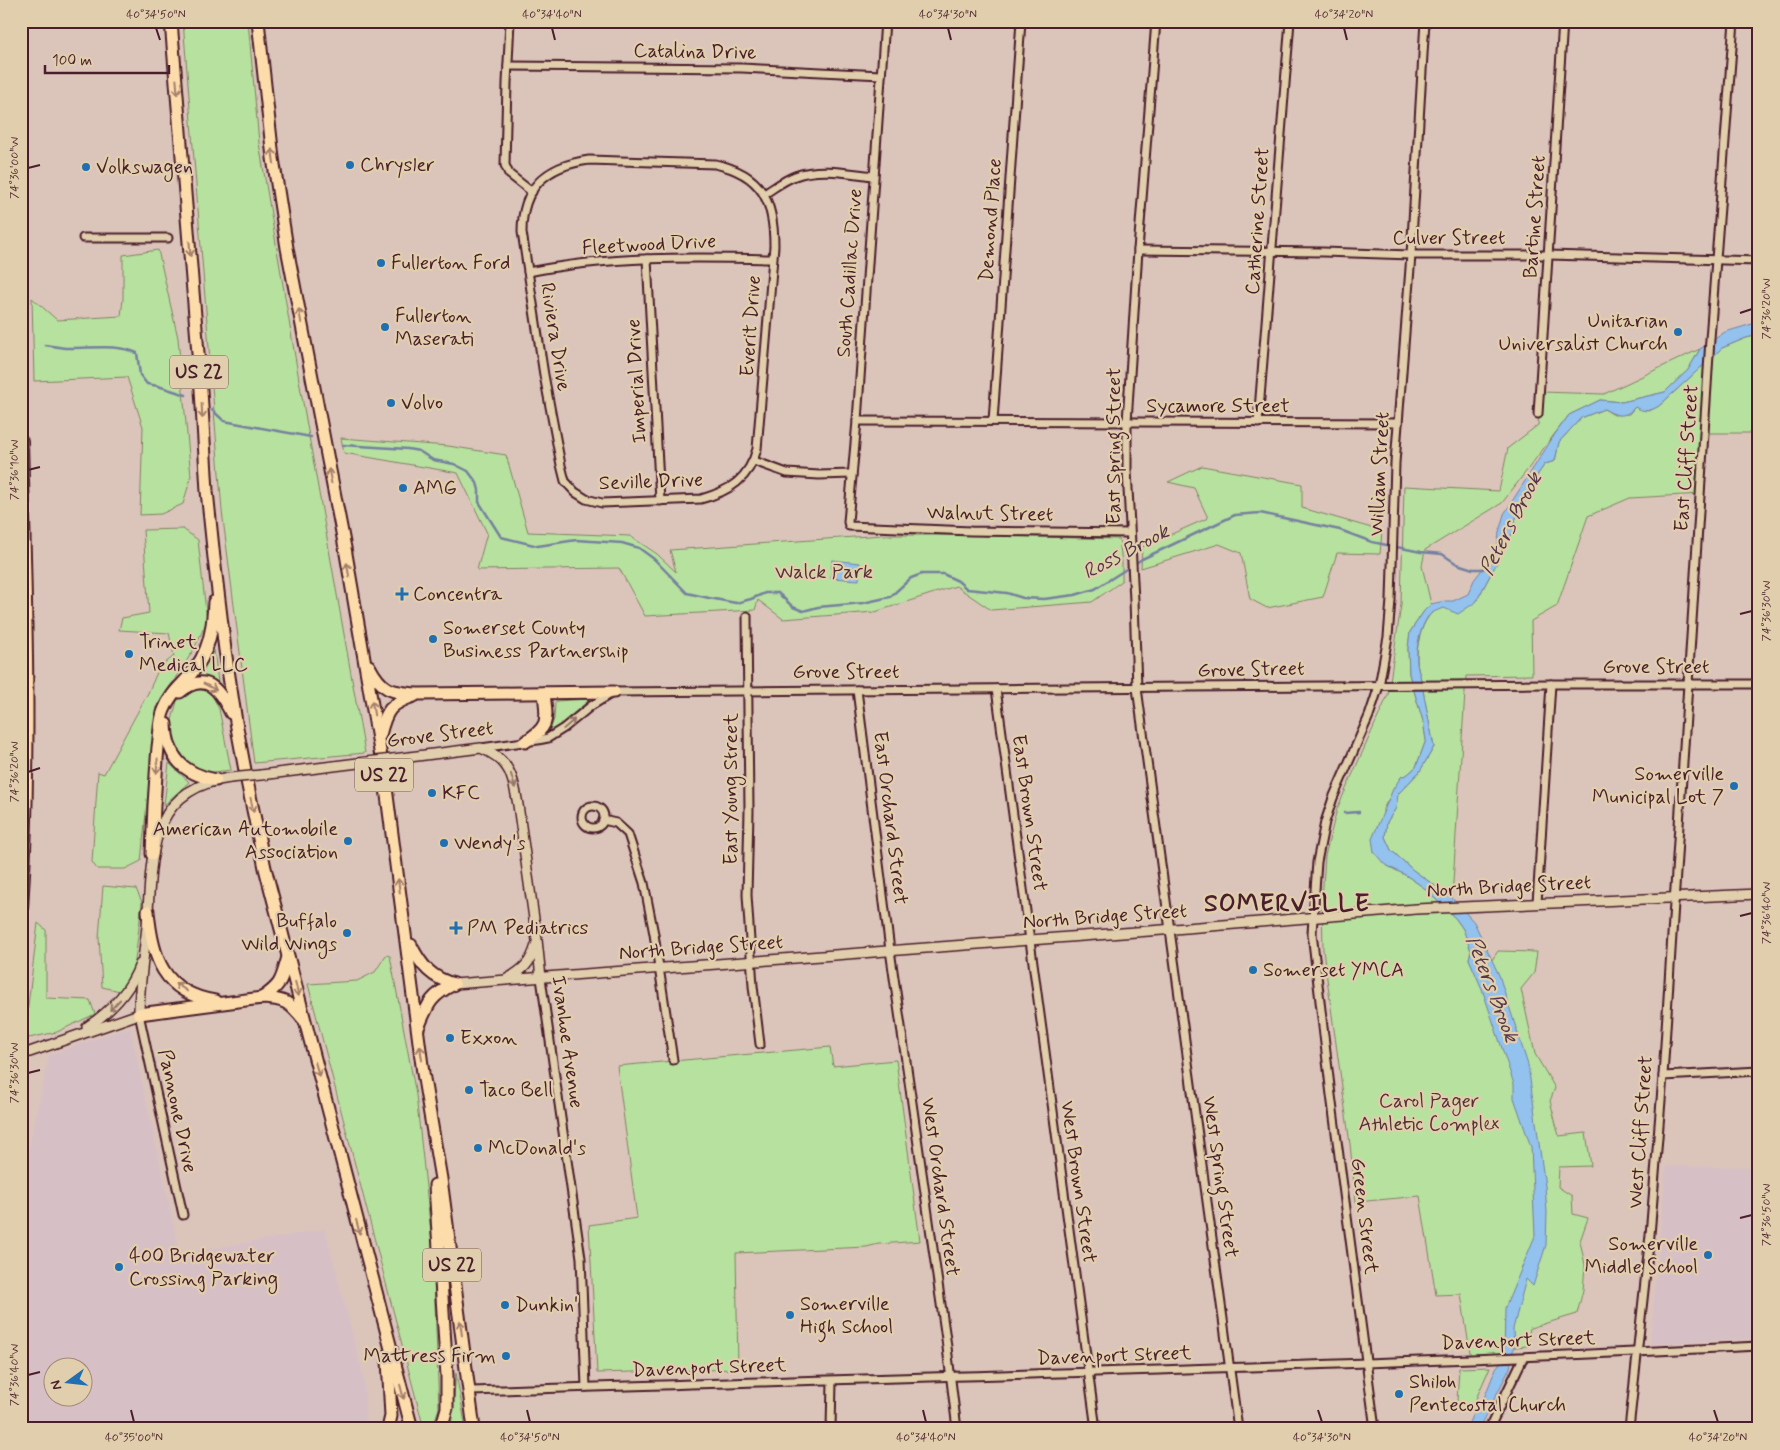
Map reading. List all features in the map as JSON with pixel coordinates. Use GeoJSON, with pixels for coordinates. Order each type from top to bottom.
{"type":"FeatureCollection","features":[{"type":"Feature","properties":{"kind":"highway","name":"US 22"},"geometry":{"type":"LineString","coordinates":[[171,21],[201,390],[207,491],[225,650],[236,722],[265,868],[412,1429]]}},
{"type":"Feature","properties":{"kind":"highway","name":"US 22"},"geometry":{"type":"LineString","coordinates":[[258,21],[273,158],[287,248],[378,741],[428,1101],[441,1179],[474,1429]]}},
{"type":"Feature","properties":{"kind":"highway"},"geometry":{"type":"LineString","coordinates":[[260,41],[263,21]]}},
{"type":"Feature","properties":{"kind":"highway"},"geometry":{"type":"LineString","coordinates":[[21,441],[27,708],[21,909]]}},
{"type":"Feature","properties":{"kind":"highway"},"geometry":{"type":"LineString","coordinates":[[152,854],[156,767],[161,717],[173,692],[191,674],[207,649],[212,629],[214,558]]}},
{"type":"Feature","properties":{"kind":"highway"},"geometry":{"type":"LineString","coordinates":[[364,658],[378,682],[393,692],[418,694],[614,692]]}},
{"type":"Feature","properties":{"kind":"highway"},"geometry":{"type":"LineString","coordinates":[[216,780],[190,773],[174,757],[167,737],[166,716],[174,698],[180,692],[194,683],[201,682],[209,684],[222,696],[236,722]]}},
{"type":"Feature","properties":{"kind":"highway"},"geometry":{"type":"LineString","coordinates":[[525,742],[541,731],[544,726],[546,714],[544,693]]}},
{"type":"Feature","properties":{"kind":"highway"},"geometry":{"type":"LineString","coordinates":[[378,741],[384,720],[391,707],[400,701],[418,694]]}},
{"type":"Feature","properties":{"kind":"highway"},"geometry":{"type":"LineString","coordinates":[[148,911],[155,956],[166,974],[180,988],[190,993],[206,999],[226,1002]]}},
{"type":"Feature","properties":{"kind":"highway"},"geometry":{"type":"LineString","coordinates":[[406,934],[418,959],[428,972],[441,980],[454,984]]}},
{"type":"Feature","properties":{"kind":"highway"},"geometry":{"type":"LineString","coordinates":[[262,998],[277,988],[288,956]]}},
{"type":"Feature","properties":{"kind":"highway"},"geometry":{"type":"LineString","coordinates":[[418,1030],[434,996],[454,984]]}},
{"type":"Feature","properties":{"kind":"highway"},"geometry":{"type":"LineString","coordinates":[[139,1014],[262,998],[284,1000],[295,1009],[305,1022]]}},
{"type":"Feature","properties":{"kind":"highway"},"geometry":{"type":"LineString","coordinates":[[428,1101],[436,1194],[447,1376],[447,1408],[442,1427]]}},
{"type":"Feature","properties":{"kind":"highway"},"geometry":{"type":"LineString","coordinates":[[385,1328],[391,1416],[388,1429]]}},
{"type":"Feature","properties":{"kind":"street"},"geometry":{"type":"LineString","coordinates":[[510,21],[505,164],[509,174],[532,192]]}},
{"type":"Feature","properties":{"kind":"street","name":"South Cadillac Drive"},"geometry":{"type":"LineString","coordinates":[[849,526],[885,21]]}},
{"type":"Feature","properties":{"kind":"street","name":"Demond Place"},"geometry":{"type":"LineString","coordinates":[[993,421],[1021,21]]}},
{"type":"Feature","properties":{"kind":"street","name":"East Spring Street"},"geometry":{"type":"LineString","coordinates":[[1156,21],[1138,250],[1127,422],[1127,470],[1137,688],[1170,930]]}},
{"type":"Feature","properties":{"kind":"street","name":"Catherine Street"},"geometry":{"type":"LineString","coordinates":[[1258,423],[1290,21]]}},
{"type":"Feature","properties":{"kind":"street","name":"William Street"},"geometry":{"type":"LineString","coordinates":[[1312,918],[1317,862],[1325,822],[1333,798],[1369,716],[1379,686],[1388,638],[1395,463],[1426,21]]}},
{"type":"Feature","properties":{"kind":"street","name":"Bartine Street"},"geometry":{"type":"LineString","coordinates":[[1538,414],[1563,21]]}},
{"type":"Feature","properties":{"kind":"street","name":"East Cliff Street"},"geometry":{"type":"LineString","coordinates":[[1673,897],[1710,339],[1734,21]]}},
{"type":"Feature","properties":{"kind":"street","name":"Catalina Drive"},"geometry":{"type":"LineString","coordinates":[[508,66],[742,68],[881,75]]}},
{"type":"Feature","properties":{"kind":"street","name":"Riviera Drive"},"geometry":{"type":"LineString","coordinates":[[570,486],[565,481],[561,465],[522,232],[522,217],[532,192],[544,176],[562,166],[578,161],[608,160],[722,165],[730,167],[750,178],[764,194]]}},
{"type":"Feature","properties":{"kind":"street"},"geometry":{"type":"LineString","coordinates":[[764,194],[785,181],[809,172],[822,171],[873,176]]}},
{"type":"Feature","properties":{"kind":"street","name":"Everit Drive"},"geometry":{"type":"LineString","coordinates":[[754,461],[760,421],[774,226],[770,206],[764,194]]}},
{"type":"Feature","properties":{"kind":"street"},"geometry":{"type":"LineString","coordinates":[[83,238],[168,238]]}},
{"type":"Feature","properties":{"kind":"street","name":"Culver Street"},"geometry":{"type":"LineString","coordinates":[[1138,250],[1549,254],[1759,261]]}},
{"type":"Feature","properties":{"kind":"street","name":"Fleetwood Drive"},"geometry":{"type":"LineString","coordinates":[[528,272],[559,266],[647,258],[772,259]]}},
{"type":"Feature","properties":{"kind":"street","name":"Imperial Drive"},"geometry":{"type":"LineString","coordinates":[[647,258],[660,501]]}},
{"type":"Feature","properties":{"kind":"street","name":"Sycamore Street"},"geometry":{"type":"LineString","coordinates":[[857,421],[1398,423]]}},
{"type":"Feature","properties":{"kind":"street"},"geometry":{"type":"LineString","coordinates":[[754,461],[787,473],[819,475],[852,474]]}},
{"type":"Feature","properties":{"kind":"street","name":"Seville Drive"},"geometry":{"type":"LineString","coordinates":[[570,486],[575,492],[586,499],[602,503],[701,499],[727,490],[743,476],[754,461]]}},
{"type":"Feature","properties":{"kind":"street","name":"Walnut Street"},"geometry":{"type":"LineString","coordinates":[[849,526],[981,531],[1130,533]]}},
{"type":"Feature","properties":{"kind":"street","name":"East Young Street"},"geometry":{"type":"LineString","coordinates":[[747,616],[747,895],[751,962],[760,1044]]}},
{"type":"Feature","properties":{"kind":"street"},"geometry":{"type":"LineString","coordinates":[[1538,902],[1551,684]]}},
{"type":"Feature","properties":{"kind":"street","name":"Grove Street"},"geometry":{"type":"LineString","coordinates":[[139,1014],[152,854],[159,829],[168,811],[198,786],[230,778],[538,740],[556,734],[584,711],[614,692],[1759,684]]}},
{"type":"Feature","properties":{"kind":"street","name":"East Brown Street"},"geometry":{"type":"LineString","coordinates":[[996,689],[1029,940]]}},
{"type":"Feature","properties":{"kind":"street","name":"East Orchard Street"},"geometry":{"type":"LineString","coordinates":[[857,690],[890,950]]}},
{"type":"Feature","properties":{"kind":"street","name":"Ivanhoe Avenue"},"geometry":{"type":"LineString","coordinates":[[481,748],[493,753],[502,760],[510,770],[515,786],[580,1258],[586,1387]]}},
{"type":"Feature","properties":{"kind":"street"},"geometry":{"type":"LineString","coordinates":[[604,820],[616,823],[625,829],[632,842],[644,883],[660,969],[673,1060]]}},
{"type":"Feature","properties":{"kind":"street","name":"North Bridge Street"},"geometry":{"type":"LineString","coordinates":[[454,984],[502,982],[890,950],[1170,930],[1416,909],[1538,902],[1759,894]]}},
{"type":"Feature","properties":{"kind":"street","name":"West Cliff Street"},"geometry":{"type":"LineString","coordinates":[[1629,1429],[1650,1235],[1673,897]]}},
{"type":"Feature","properties":{"kind":"street","name":"Green Street"},"geometry":{"type":"LineString","coordinates":[[1312,918],[1312,933],[1333,1104],[1375,1429]]}},
{"type":"Feature","properties":{"kind":"street","name":"West Spring Street"},"geometry":{"type":"LineString","coordinates":[[1170,930],[1238,1429]]}},
{"type":"Feature","properties":{"kind":"street"},"geometry":{"type":"LineString","coordinates":[[502,982],[526,967],[531,960],[537,940]]}},
{"type":"Feature","properties":{"kind":"street","name":"West Brown Street"},"geometry":{"type":"LineString","coordinates":[[1029,940],[1096,1429]]}},
{"type":"Feature","properties":{"kind":"street"},"geometry":{"type":"LineString","coordinates":[[74,1036],[103,1017],[121,999],[135,977],[145,947]]}},
{"type":"Feature","properties":{"kind":"street","name":"West Orchard Street"},"geometry":{"type":"LineString","coordinates":[[890,950],[957,1429]]}},
{"type":"Feature","properties":{"kind":"street"},"geometry":{"type":"LineString","coordinates":[[21,1055],[139,1014]]}},
{"type":"Feature","properties":{"kind":"street","name":"Pannone Drive"},"geometry":{"type":"LineString","coordinates":[[139,1014],[183,1215]]}},
{"type":"Feature","properties":{"kind":"street"},"geometry":{"type":"LineString","coordinates":[[1662,1076],[1759,1071]]}},
{"type":"Feature","properties":{"kind":"street","name":"Davenport Street"},"geometry":{"type":"LineString","coordinates":[[469,1391],[1487,1360],[1759,1346]]}},
{"type":"Feature","properties":{"kind":"street"},"geometry":{"type":"LineString","coordinates":[[1489,1429],[1519,1358]]}},
{"type":"Feature","properties":{"kind":"street"},"geometry":{"type":"LineString","coordinates":[[831,1429],[832,1381]]}},
{"type":"Feature","properties":{"kind":"shaded area"},"geometry":{"type":"Polygon","coordinates":[[[130,1027],[180,1254],[325,1229],[364,1379],[366,1429],[21,1429],[21,1185],[49,1055],[130,1027]]]}},
{"type":"Feature","properties":{"kind":"shaded area","name":"Somerville Middle School"},"geometry":{"type":"Polygon","coordinates":[[[1666,1166],[1751,1167],[1751,1172],[1759,1173],[1759,1338],[1650,1344],[1666,1166]]]}},
{"type":"Feature","properties":{"kind":"green space"},"geometry":{"type":"Polygon","coordinates":[[[183,21],[248,21],[259,143],[365,753],[254,763],[222,511],[183,21]]]}},
{"type":"Feature","properties":{"kind":"green space"},"geometry":{"type":"Polygon","coordinates":[[[158,250],[178,338],[191,477],[183,504],[161,514],[140,515],[143,427],[127,377],[34,381],[32,298],[57,320],[121,316],[123,255],[158,250]]]}},
{"type":"Feature","properties":{"kind":"green space"},"geometry":{"type":"Polygon","coordinates":[[[1759,335],[1759,433],[1706,433],[1702,494],[1630,498],[1588,516],[1557,606],[1531,621],[1532,675],[1466,676],[1452,898],[1413,870],[1391,850],[1385,837],[1387,822],[1396,808],[1398,794],[1420,771],[1434,747],[1417,659],[1419,640],[1425,622],[1436,610],[1476,602],[1515,528],[1515,520],[1538,474],[1545,464],[1555,461],[1559,442],[1581,418],[1604,409],[1614,415],[1629,414],[1635,407],[1649,411],[1659,406],[1722,348],[1759,335]]]}},
{"type":"Feature","properties":{"kind":"green space","name":"Carol Pager Athletic Complex"},"geometry":{"type":"Polygon","coordinates":[[[1700,349],[1688,370],[1665,392],[1622,402],[1600,400],[1569,415],[1502,503],[1425,550],[1422,566],[1431,604],[1410,632],[1408,648],[1409,674],[1423,721],[1426,740],[1416,767],[1401,777],[1383,809],[1384,864],[1423,887],[1456,919],[1469,942],[1471,951],[1469,959],[1479,979],[1498,951],[1537,952],[1534,973],[1521,989],[1535,1054],[1555,1088],[1550,1101],[1559,1136],[1586,1133],[1591,1166],[1559,1167],[1558,1187],[1572,1196],[1573,1214],[1588,1218],[1580,1241],[1585,1265],[1583,1290],[1577,1314],[1530,1328],[1527,1346],[1504,1348],[1504,1358],[1471,1359],[1461,1294],[1436,1295],[1420,1196],[1356,1202],[1350,1144],[1323,950],[1322,900],[1325,856],[1337,809],[1388,695],[1401,605],[1404,486],[1499,491],[1508,448],[1538,425],[1541,392],[1604,394],[1700,349]]]}},
{"type":"Feature","properties":{"kind":"green space","name":"Walck Park"},"geometry":{"type":"Polygon","coordinates":[[[341,438],[448,446],[506,455],[528,532],[630,536],[657,554],[676,572],[670,550],[883,535],[953,535],[1119,539],[1122,581],[1092,602],[991,610],[956,586],[875,612],[783,619],[758,600],[755,610],[645,616],[619,568],[477,570],[487,533],[458,473],[344,453],[341,438]]]}},
{"type":"Feature","properties":{"kind":"green space"},"geometry":{"type":"Polygon","coordinates":[[[1202,466],[1302,484],[1302,508],[1382,531],[1380,554],[1337,553],[1323,597],[1267,608],[1250,599],[1241,553],[1219,544],[1141,568],[1142,547],[1208,518],[1194,488],[1168,482],[1202,466]]]}},
{"type":"Feature","properties":{"kind":"green space"},"geometry":{"type":"Polygon","coordinates":[[[183,529],[198,540],[207,621],[193,651],[157,706],[141,861],[125,869],[97,869],[92,862],[98,772],[104,774],[148,693],[159,668],[174,656],[169,633],[119,630],[122,618],[149,613],[143,530],[183,529]]]}},
{"type":"Feature","properties":{"kind":"green space"},"geometry":{"type":"Polygon","coordinates":[[[214,650],[218,682],[195,676],[214,650]]]}},
{"type":"Feature","properties":{"kind":"green space"},"geometry":{"type":"Polygon","coordinates":[[[191,689],[210,691],[219,709],[231,770],[205,773],[185,763],[173,748],[170,728],[177,701],[191,689]]]}},
{"type":"Feature","properties":{"kind":"green space"},"geometry":{"type":"Polygon","coordinates":[[[588,699],[588,701],[551,732],[556,701],[588,699]]]}},
{"type":"Feature","properties":{"kind":"green space"},"geometry":{"type":"Polygon","coordinates":[[[169,763],[189,782],[164,805],[169,763]]]}},
{"type":"Feature","properties":{"kind":"green space"},"geometry":{"type":"Polygon","coordinates":[[[103,886],[136,889],[142,902],[134,969],[120,991],[102,987],[99,938],[103,886]]]}},
{"type":"Feature","properties":{"kind":"green space"},"geometry":{"type":"Polygon","coordinates":[[[38,923],[46,930],[46,998],[90,1000],[95,1014],[57,1032],[24,1039],[38,923]]]}},
{"type":"Feature","properties":{"kind":"green space"},"geometry":{"type":"Polygon","coordinates":[[[386,955],[390,956],[416,1095],[433,1251],[439,1408],[432,1429],[424,1429],[308,984],[357,981],[375,972],[386,955]]]}},
{"type":"Feature","properties":{"kind":"green space"},"geometry":{"type":"Polygon","coordinates":[[[830,1047],[833,1066],[896,1060],[920,1241],[879,1244],[866,1247],[736,1253],[738,1369],[597,1373],[589,1225],[637,1218],[617,1066],[830,1047]]]}},
{"type":"Feature","properties":{"kind":"green space"},"geometry":{"type":"Polygon","coordinates":[[[1490,1367],[1472,1408],[1457,1402],[1459,1368],[1490,1367]]]}},
{"type":"Feature","properties":{"kind":"green space"},"geometry":{"type":"Polygon","coordinates":[[[456,1373],[466,1429],[451,1429],[456,1373]]]}},
{"type":"Feature","properties":{"kind":"water","name":"Peters Brook"},"geometry":{"type":"Polygon","coordinates":[[[1759,322],[1759,335],[1722,348],[1659,406],[1647,411],[1635,407],[1624,415],[1604,409],[1581,418],[1559,442],[1555,461],[1545,464],[1538,474],[1515,520],[1515,528],[1476,602],[1458,614],[1444,608],[1437,610],[1427,618],[1419,638],[1418,669],[1434,747],[1420,771],[1398,794],[1396,808],[1387,822],[1385,837],[1391,850],[1413,870],[1452,898],[1474,922],[1499,975],[1528,1065],[1547,1212],[1546,1245],[1533,1286],[1526,1279],[1513,1329],[1514,1346],[1510,1368],[1480,1427],[1477,1429],[1465,1429],[1475,1409],[1484,1398],[1496,1368],[1504,1358],[1505,1308],[1535,1236],[1531,1147],[1514,1098],[1514,1084],[1482,989],[1469,959],[1471,951],[1463,929],[1456,919],[1423,887],[1384,864],[1374,852],[1372,839],[1393,789],[1401,777],[1416,767],[1426,740],[1423,721],[1409,674],[1408,648],[1410,632],[1431,604],[1453,601],[1468,594],[1474,580],[1497,550],[1504,514],[1569,415],[1600,400],[1622,402],[1665,392],[1688,370],[1700,349],[1725,332],[1759,322]]]}},
{"type":"Feature","properties":{"kind":"water"},"geometry":{"type":"Polygon","coordinates":[[[832,560],[860,563],[859,580],[831,578],[832,560]]]}},
{"type":"Feature","properties":{"kind":"waterway","name":"Ross Brook"},"geometry":{"type":"LineString","coordinates":[[45,345],[65,348],[111,347],[129,350],[137,353],[140,375],[147,384],[186,395]]}},
{"type":"Feature","properties":{"kind":"waterway","name":"Ross Brook"},"geometry":{"type":"LineString","coordinates":[[212,410],[224,421],[311,437]]}},
{"type":"Feature","properties":{"kind":"waterway","name":"Ross Brook"},"geometry":{"type":"LineString","coordinates":[[343,445],[419,451],[433,460],[454,464],[468,471],[477,483],[479,502],[501,537],[538,546],[576,540],[622,543],[639,548],[654,559],[687,593],[736,603],[765,593],[778,593],[793,607],[803,611],[818,607],[863,603],[890,597],[911,578],[922,574],[943,574],[958,581],[967,589],[1007,593],[1023,598],[1044,599],[1075,595],[1095,589],[1142,559],[1235,515],[1260,513],[1340,530],[1372,542],[1421,552],[1442,554],[1457,564],[1473,569],[1483,569]]}},
{"type":"Feature","properties":{"kind":"waterway"},"geometry":{"type":"LineString","coordinates":[[1344,813],[1359,812]]}},
{"type":"Feature","properties":{"kind":"place","name":"Chrysler"},"geometry":{"type":"Point","coordinates":[350,165]}},
{"type":"Feature","properties":{"kind":"place","name":"Volkswagen"},"geometry":{"type":"Point","coordinates":[86,167]}},
{"type":"Feature","properties":{"kind":"place","name":"Fullerton Ford"},"geometry":{"type":"Point","coordinates":[381,263]}},
{"type":"Feature","properties":{"kind":"place","name":"Fullerton Maserati"},"geometry":{"type":"Point","coordinates":[385,327]}},
{"type":"Feature","properties":{"kind":"place","name":"Unitarian Universalist Church"},"geometry":{"type":"Point","coordinates":[1678,332]}},
{"type":"Feature","properties":{"kind":"place","name":"Volvo"},"geometry":{"type":"Point","coordinates":[391,403]}},
{"type":"Feature","properties":{"kind":"place","name":"AMG"},"geometry":{"type":"Point","coordinates":[403,488]}},
{"type":"Feature","properties":{"kind":"place","name":"Concentra"},"geometry":{"type":"Point","coordinates":[402,594]}},
{"type":"Feature","properties":{"kind":"place","name":"Somerset County Business Partnership"},"geometry":{"type":"Point","coordinates":[433,639]}},
{"type":"Feature","properties":{"kind":"place","name":"Trinet Medical LLC"},"geometry":{"type":"Point","coordinates":[129,654]}},
{"type":"Feature","properties":{"kind":"place","name":"Somerville Municipal Lot 7"},"geometry":{"type":"Point","coordinates":[1734,786]}},
{"type":"Feature","properties":{"kind":"place","name":"KFC"},"geometry":{"type":"Point","coordinates":[432,793]}},
{"type":"Feature","properties":{"kind":"place","name":"American Automobile Association"},"geometry":{"type":"Point","coordinates":[348,841]}},
{"type":"Feature","properties":{"kind":"place","name":"Wendy's"},"geometry":{"type":"Point","coordinates":[444,843]}},
{"type":"Feature","properties":{"kind":"place","name":"PM Pediatrics"},"geometry":{"type":"Point","coordinates":[456,928]}},
{"type":"Feature","properties":{"kind":"place","name":"Buffalo Wild Wings"},"geometry":{"type":"Point","coordinates":[347,933]}},
{"type":"Feature","properties":{"kind":"place","name":"Somerset YMCA"},"geometry":{"type":"Point","coordinates":[1253,970]}},
{"type":"Feature","properties":{"kind":"place","name":"Exxon"},"geometry":{"type":"Point","coordinates":[450,1038]}},
{"type":"Feature","properties":{"kind":"place","name":"Taco Bell"},"geometry":{"type":"Point","coordinates":[469,1090]}},
{"type":"Feature","properties":{"kind":"place","name":"McDonald's"},"geometry":{"type":"Point","coordinates":[478,1148]}},
{"type":"Feature","properties":{"kind":"place","name":"Somerville Middle School"},"geometry":{"type":"Point","coordinates":[1708,1255]}},
{"type":"Feature","properties":{"kind":"place","name":"400 Bridgewater Crossing Parking"},"geometry":{"type":"Point","coordinates":[119,1267]}},
{"type":"Feature","properties":{"kind":"place","name":"Dunkin'"},"geometry":{"type":"Point","coordinates":[505,1305]}},
{"type":"Feature","properties":{"kind":"place","name":"Somerville High School"},"geometry":{"type":"Point","coordinates":[790,1315]}},
{"type":"Feature","properties":{"kind":"place","name":"Mattress Firm"},"geometry":{"type":"Point","coordinates":[506,1356]}},
{"type":"Feature","properties":{"kind":"place","name":"Shiloh Pentecostal Church"},"geometry":{"type":"Point","coordinates":[1399,1394]}},
{"type":"Feature","properties":{"kind":"district","name":"SOMERVILLE"},"geometry":{"type":"Point","coordinates":[1287,904]}}]}
